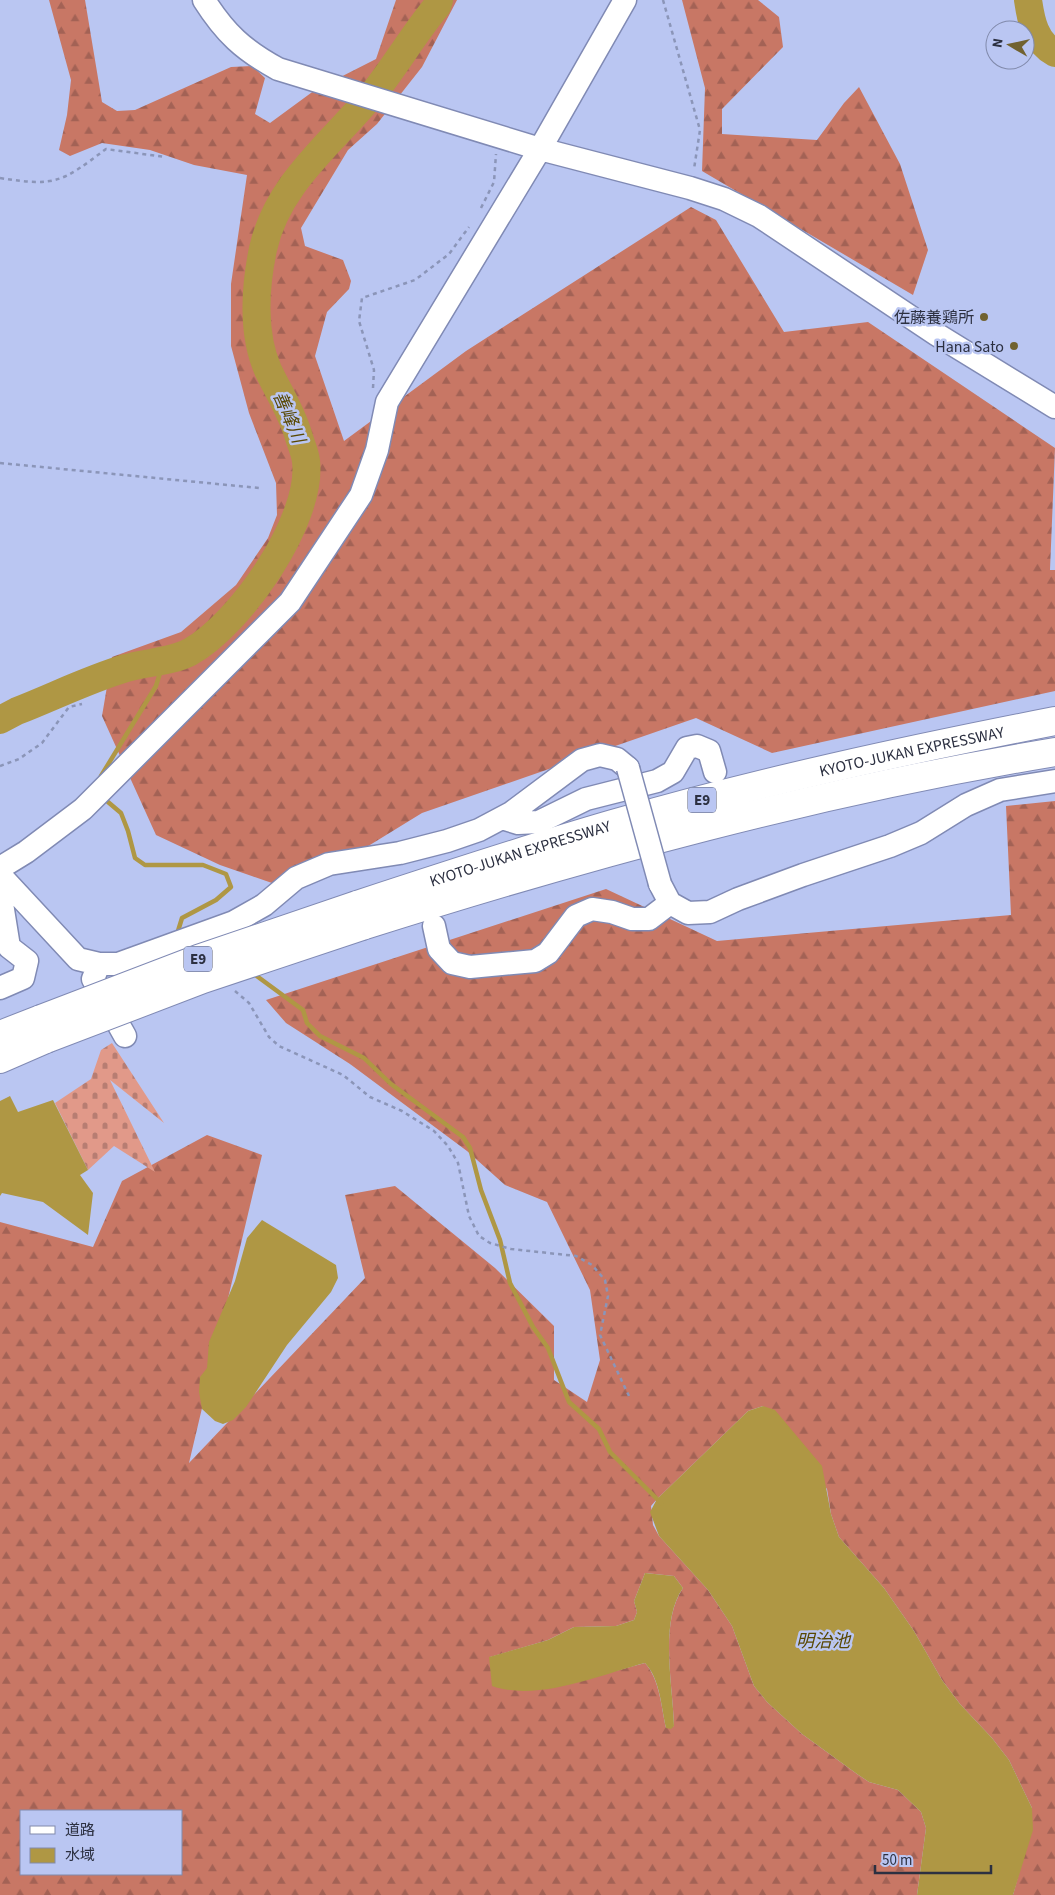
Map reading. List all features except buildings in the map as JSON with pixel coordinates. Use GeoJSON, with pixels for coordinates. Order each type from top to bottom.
{"type":"FeatureCollection","features":[{"type":"Feature","properties":{"kind":"highway","name":"KYOTO-JUKAN EXPRESSWAY"},"geometry":{"type":"LineString","coordinates":[[0,1035],[43,1029],[203,979],[359,916],[577,835],[711,798],[893,754],[1055,721]]}},
{"type":"Feature","properties":{"kind":"highway","name":"KYOTO-JUKAN EXPRESSWAY"},"geometry":{"type":"LineString","coordinates":[[359,916],[715,825],[905,780],[1055,752]]}},
{"type":"Feature","properties":{"kind":"highway","name":"KYOTO-JUKAN EXPRESSWAY"},"geometry":{"type":"LineString","coordinates":[[0,1058],[43,1029]]}},
{"type":"Feature","properties":{"kind":"street"},"geometry":{"type":"LineString","coordinates":[[204,0],[221,26],[253,56],[278,70],[540,149],[690,188],[724,199],[759,216],[936,334],[1055,407]]}},
{"type":"Feature","properties":{"kind":"street"},"geometry":{"type":"LineString","coordinates":[[0,868],[26,852],[83,809],[290,602],[361,495],[377,450],[387,402],[540,149],[625,0]]}},
{"type":"Feature","properties":{"kind":"street"},"geometry":{"type":"LineString","coordinates":[[502,818],[518,823],[539,822],[586,799],[657,781],[673,772],[687,748],[697,746],[709,751],[715,772]]}},
{"type":"Feature","properties":{"kind":"street"},"geometry":{"type":"LineString","coordinates":[[0,875],[78,959],[99,964],[118,964],[234,922],[264,905],[296,878],[328,864],[400,853],[447,841],[479,830],[502,818],[582,760],[600,755],[617,759],[628,768],[665,893],[688,912],[710,912],[784,882],[890,846],[921,833],[966,806],[1000,790],[1055,781]]}},
{"type":"Feature","properties":{"kind":"street"},"geometry":{"type":"LineString","coordinates":[[0,891],[9,947],[27,961],[23,978],[0,988]]}},
{"type":"Feature","properties":{"kind":"street"},"geometry":{"type":"LineString","coordinates":[[434,926],[439,949],[452,964],[470,967],[535,962],[548,953],[576,916],[592,909],[612,912],[632,919],[649,919],[665,893]]}},
{"type":"Feature","properties":{"kind":"street"},"geometry":{"type":"LineString","coordinates":[[99,964],[93,979],[125,1036]]}},
{"type":"Feature","properties":{"kind":"path"},"geometry":{"type":"LineString","coordinates":[[663,0],[700,130],[690,188]]}},
{"type":"Feature","properties":{"kind":"path"},"geometry":{"type":"LineString","coordinates":[[478,212],[494,182],[498,135]]}},
{"type":"Feature","properties":{"kind":"path"},"geometry":{"type":"LineString","coordinates":[[0,178],[52,183],[74,174],[106,149],[165,158]]}},
{"type":"Feature","properties":{"kind":"path"},"geometry":{"type":"LineString","coordinates":[[372,389],[374,370],[359,321],[362,298],[415,280],[449,254],[474,220]]}},
{"type":"Feature","properties":{"kind":"path"},"geometry":{"type":"LineString","coordinates":[[0,463],[259,488]]}},
{"type":"Feature","properties":{"kind":"path"},"geometry":{"type":"LineString","coordinates":[[0,766],[18,759],[42,743],[69,707],[82,704]]}},
{"type":"Feature","properties":{"kind":"path"},"geometry":{"type":"LineString","coordinates":[[228,986],[249,1003],[269,1036],[279,1046],[343,1075],[370,1097],[402,1111],[434,1131],[448,1146],[458,1163],[470,1216],[479,1236],[490,1244],[511,1249],[576,1256],[592,1265],[605,1280],[608,1296],[600,1335],[629,1396]]}},
{"type":"Feature","properties":{"kind":"green space"},"geometry":{"type":"Polygon","coordinates":[[[49,0],[85,0],[102,102],[117,111],[135,110],[231,67],[252,66],[265,78],[255,114],[270,123],[315,90],[376,59],[396,0],[457,0],[422,67],[377,124],[348,150],[301,228],[305,246],[343,260],[351,281],[349,289],[327,312],[315,356],[344,441],[466,351],[691,207],[716,220],[784,332],[868,322],[1055,448],[1050,570],[1055,570],[1055,691],[772,753],[696,718],[422,813],[295,891],[220,865],[156,835],[102,716],[112,657],[181,632],[236,585],[268,538],[277,515],[276,483],[249,413],[231,346],[231,284],[247,175],[194,165],[150,150],[102,143],[70,156],[59,150],[67,115],[71,80],[49,0]]]}},
{"type":"Feature","properties":{"kind":"green space"},"geometry":{"type":"Polygon","coordinates":[[[682,0],[758,0],[779,17],[783,47],[722,109],[722,134],[817,140],[844,103],[859,87],[900,164],[928,250],[913,295],[702,171],[705,88],[682,0]]]}},
{"type":"Feature","properties":{"kind":"green space"},"geometry":{"type":"Polygon","coordinates":[[[1055,801],[1055,1895],[1013,1895],[1021,1866],[1032,1808],[1009,1760],[992,1738],[960,1704],[942,1680],[914,1631],[884,1588],[839,1537],[831,1514],[827,1489],[763,1406],[748,1411],[657,1499],[651,1506],[653,1525],[659,1536],[708,1590],[732,1626],[754,1686],[767,1702],[802,1734],[857,1774],[869,1782],[898,1790],[921,1812],[926,1828],[917,1895],[0,1895],[0,1222],[93,1247],[122,1181],[207,1135],[262,1155],[189,1463],[365,1278],[345,1195],[395,1186],[495,1268],[554,1326],[554,1380],[587,1402],[600,1360],[590,1290],[547,1202],[505,1185],[467,1151],[350,1064],[286,1023],[266,1000],[606,889],[717,941],[1011,915],[1006,806],[1055,801]],[[645,1573],[634,1601],[637,1612],[634,1620],[616,1626],[574,1627],[548,1640],[490,1657],[582,1680],[645,1663],[657,1685],[666,1728],[674,1726],[669,1636],[671,1619],[683,1588],[674,1576],[645,1573]]]}},
{"type":"Feature","properties":{"kind":"green space"},"geometry":{"type":"Polygon","coordinates":[[[112,1043],[164,1123],[110,1080],[155,1172],[114,1146],[88,1170],[55,1103],[91,1079],[101,1050],[112,1043]]]}},
{"type":"Feature","properties":{"kind":"water"},"geometry":{"type":"Polygon","coordinates":[[[10,1096],[18,1112],[53,1100],[88,1170],[80,1175],[93,1193],[88,1235],[43,1202],[2,1193],[0,1196],[0,1101],[10,1096]]]}},
{"type":"Feature","properties":{"kind":"water"},"geometry":{"type":"Polygon","coordinates":[[[262,1220],[336,1265],[338,1278],[331,1292],[287,1345],[246,1407],[233,1420],[223,1424],[215,1421],[202,1409],[199,1392],[200,1377],[207,1368],[209,1342],[235,1281],[247,1238],[262,1220]]]}},
{"type":"Feature","properties":{"kind":"water","name":"明治池"},"geometry":{"type":"Polygon","coordinates":[[[763,1406],[775,1410],[822,1466],[831,1514],[839,1537],[884,1588],[914,1631],[942,1680],[960,1704],[992,1738],[1009,1760],[1032,1808],[1033,1830],[1013,1895],[917,1895],[926,1828],[921,1812],[898,1790],[869,1782],[857,1774],[802,1734],[767,1702],[754,1686],[732,1626],[708,1590],[659,1536],[650,1512],[657,1499],[748,1411],[763,1406]]]}},
{"type":"Feature","properties":{"kind":"water"},"geometry":{"type":"Polygon","coordinates":[[[645,1573],[674,1576],[683,1588],[671,1618],[669,1636],[674,1726],[671,1729],[666,1728],[657,1685],[650,1669],[645,1663],[589,1680],[548,1689],[510,1690],[492,1686],[489,1657],[548,1640],[574,1627],[616,1626],[634,1620],[637,1612],[634,1601],[645,1573]]]}},
{"type":"Feature","properties":{"kind":"waterway","name":"善峰川"},"geometry":{"type":"LineString","coordinates":[[0,720],[17,711],[112,672],[175,658],[190,652],[210,638],[230,619],[251,595],[269,568],[286,540],[298,512],[305,485],[306,461],[295,426],[268,370],[259,341],[256,310],[258,279],[263,249],[271,224],[295,181],[379,86],[437,6],[439,0]]}},
{"type":"Feature","properties":{"kind":"waterway"},"geometry":{"type":"LineString","coordinates":[[1028,0],[1038,37],[1055,53]]}},
{"type":"Feature","properties":{"kind":"waterway"},"geometry":{"type":"LineString","coordinates":[[101,776],[156,686],[164,660]]}},
{"type":"Feature","properties":{"kind":"waterway"},"geometry":{"type":"LineString","coordinates":[[108,802],[121,813],[135,858],[145,865],[203,865],[226,874],[231,887],[216,900],[182,918],[178,931],[182,933]]}},
{"type":"Feature","properties":{"kind":"waterway"},"geometry":{"type":"LineString","coordinates":[[254,974],[303,1010],[307,1023],[320,1036],[364,1058],[391,1084],[463,1137],[470,1148],[481,1190],[500,1240],[510,1283],[533,1327],[548,1348],[569,1402],[599,1429],[610,1452],[661,1503]]}},
{"type":"Feature","properties":{"kind":"place","name":"佐藤養鶏所"},"geometry":{"type":"Point","coordinates":[984,317]}},
{"type":"Feature","properties":{"kind":"place","name":"Hana Sato"},"geometry":{"type":"Point","coordinates":[1014,346]}}]}
